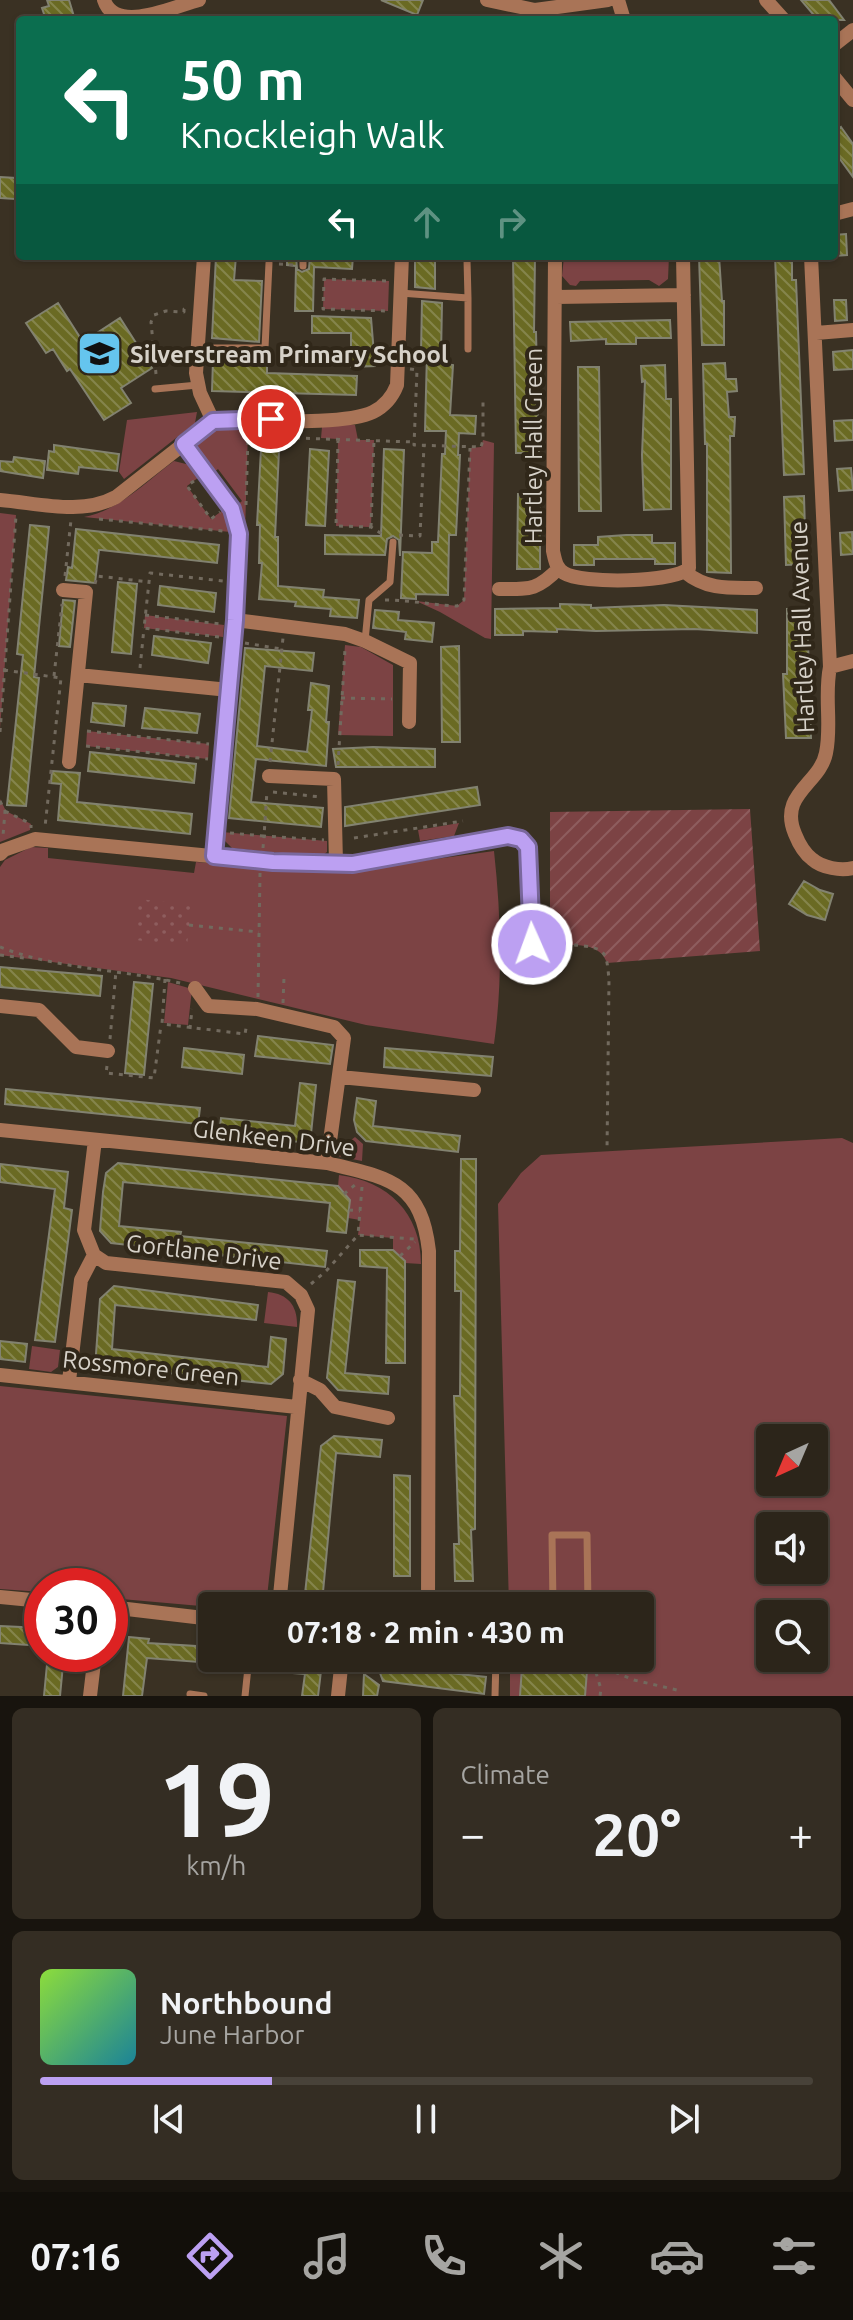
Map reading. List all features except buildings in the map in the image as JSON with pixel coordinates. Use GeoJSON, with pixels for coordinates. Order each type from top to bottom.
{"type":"FeatureCollection","features":[{"type":"Feature","properties":{"kind":"street"},"geometry":{"type":"LineString","coordinates":[[104,0],[116,16],[166,11],[199,0]]}},
{"type":"Feature","properties":{"kind":"street"},"geometry":{"type":"LineString","coordinates":[[487,0],[535,10],[608,0]]}},
{"type":"Feature","properties":{"kind":"street"},"geometry":{"type":"LineString","coordinates":[[766,0],[780,16]]}},
{"type":"Feature","properties":{"kind":"street"},"geometry":{"type":"LineString","coordinates":[[838,82],[853,100]]}},
{"type":"Feature","properties":{"kind":"street"},"geometry":{"type":"LineString","coordinates":[[204,260],[196,373],[213,421]]}},
{"type":"Feature","properties":{"kind":"street"},"geometry":{"type":"LineString","coordinates":[[0,500],[76,508],[100,505],[116,497],[213,421],[358,418],[382,407],[397,385],[402,260]]}},
{"type":"Feature","properties":{"kind":"street","name":"Hartley Hall Green"},"geometry":{"type":"LineString","coordinates":[[555,260],[553,551],[559,568],[573,577],[617,580],[640,580],[685,572]]}},
{"type":"Feature","properties":{"kind":"street"},"geometry":{"type":"LineString","coordinates":[[683,260],[689,568],[685,572],[714,588],[756,588]]}},
{"type":"Feature","properties":{"kind":"street","name":"Hartley Hall Avenue"},"geometry":{"type":"LineString","coordinates":[[811,260],[817,437],[830,667],[826,689],[828,736],[824,762],[793,803],[790,818],[805,853],[816,863],[833,868],[853,868]]}},
{"type":"Feature","properties":{"kind":"street"},"geometry":{"type":"LineString","coordinates":[[556,297],[684,295]]}},
{"type":"Feature","properties":{"kind":"street"},"geometry":{"type":"LineString","coordinates":[[816,333],[853,330]]}},
{"type":"Feature","properties":{"kind":"street"},"geometry":{"type":"LineString","coordinates":[[184,444],[222,492],[235,515],[239,534],[214,856]]}},
{"type":"Feature","properties":{"kind":"street"},"geometry":{"type":"LineString","coordinates":[[499,589],[533,589],[544,584],[559,568]]}},
{"type":"Feature","properties":{"kind":"street"},"geometry":{"type":"LineString","coordinates":[[63,590],[86,592],[69,762]]}},
{"type":"Feature","properties":{"kind":"street"},"geometry":{"type":"LineString","coordinates":[[230,622],[330,632],[365,641],[410,663],[409,722]]}},
{"type":"Feature","properties":{"kind":"street"},"geometry":{"type":"LineString","coordinates":[[830,667],[853,661]]}},
{"type":"Feature","properties":{"kind":"street"},"geometry":{"type":"LineString","coordinates":[[78,675],[229,690]]}},
{"type":"Feature","properties":{"kind":"street"},"geometry":{"type":"LineString","coordinates":[[269,776],[334,779],[336,863]]}},
{"type":"Feature","properties":{"kind":"street"},"geometry":{"type":"LineString","coordinates":[[1,847],[4,850],[35,839],[214,856],[262,856],[353,864],[508,836],[521,839],[528,847],[532,944]]}},
{"type":"Feature","properties":{"kind":"street"},"geometry":{"type":"LineString","coordinates":[[195,988],[208,1006],[257,1009],[283,1015],[334,1027],[344,1038],[327,1163]]}},
{"type":"Feature","properties":{"kind":"street"},"geometry":{"type":"LineString","coordinates":[[0,1006],[39,1010],[76,1047],[108,1051]]}},
{"type":"Feature","properties":{"kind":"street"},"geometry":{"type":"LineString","coordinates":[[340,1077],[474,1090]]}},
{"type":"Feature","properties":{"kind":"street","name":"Glenkeen Drive"},"geometry":{"type":"LineString","coordinates":[[0,1130],[327,1163],[380,1175],[416,1200],[427,1231],[429,1251],[428,1592]]}},
{"type":"Feature","properties":{"kind":"street","name":"Gortlane Drive"},"geometry":{"type":"LineString","coordinates":[[95,1140],[84,1230],[94,1255],[106,1263],[286,1282],[301,1295],[308,1310],[280,1592]]}},
{"type":"Feature","properties":{"kind":"street"},"geometry":{"type":"LineString","coordinates":[[69,1381],[81,1280],[94,1255]]}},
{"type":"Feature","properties":{"kind":"street","name":"Rossmore Green"},"geometry":{"type":"LineString","coordinates":[[0,1375],[297,1407]]}},
{"type":"Feature","properties":{"kind":"street"},"geometry":{"type":"LineString","coordinates":[[300,1380],[320,1390],[335,1407],[388,1418]]}},
{"type":"Feature","properties":{"kind":"street"},"geometry":{"type":"LineString","coordinates":[[0,1597],[24,1599]]}},
{"type":"Feature","properties":{"kind":"street"},"geometry":{"type":"LineString","coordinates":[[128,1609],[198,1617]]}},
{"type":"Feature","properties":{"kind":"street"},"geometry":{"type":"LineString","coordinates":[[90,1696],[93,1672]]}},
{"type":"Feature","properties":{"kind":"street"},"geometry":{"type":"LineString","coordinates":[[338,1696],[341,1672]]}},
{"type":"Feature","properties":{"kind":"lane"},"geometry":{"type":"LineString","coordinates":[[303,260],[303,266]]}},
{"type":"Feature","properties":{"kind":"lane"},"geometry":{"type":"LineString","coordinates":[[467,260],[468,349]]}},
{"type":"Feature","properties":{"kind":"lane"},"geometry":{"type":"LineString","coordinates":[[197,348],[265,348],[269,263]]}},
{"type":"Feature","properties":{"kind":"lane"},"geometry":{"type":"LineString","coordinates":[[401,287],[468,298]]}},
{"type":"Feature","properties":{"kind":"lane"},"geometry":{"type":"LineString","coordinates":[[155,389],[198,385]]}},
{"type":"Feature","properties":{"kind":"lane"},"geometry":{"type":"LineString","coordinates":[[365,641],[369,600],[390,582],[393,542]]}},
{"type":"Feature","properties":{"kind":"lane"},"geometry":{"type":"LineString","coordinates":[[553,1592],[552,1535],[587,1535],[588,1592]]}},
{"type":"Feature","properties":{"kind":"lane"},"geometry":{"type":"LineString","coordinates":[[245,1696],[248,1672]]}},
{"type":"Feature","properties":{"kind":"lane"},"geometry":{"type":"LineString","coordinates":[[495,1696],[496,1672]]}},
{"type":"Feature","properties":{"kind":"lane"},"geometry":{"type":"LineString","coordinates":[[190,1694],[204,1696]]}},
{"type":"Feature","properties":{"kind":"path"},"geometry":{"type":"LineString","coordinates":[[269,263],[303,266]]}},
{"type":"Feature","properties":{"kind":"path"},"geometry":{"type":"LineString","coordinates":[[400,312],[323,309],[324,279],[401,287]]}},
{"type":"Feature","properties":{"kind":"path"},"geometry":{"type":"LineString","coordinates":[[156,374],[151,322],[154,315],[166,311],[184,312],[191,306]]}},
{"type":"Feature","properties":{"kind":"path"},"geometry":{"type":"LineString","coordinates":[[414,442],[417,370]]}},
{"type":"Feature","properties":{"kind":"path"},"geometry":{"type":"LineString","coordinates":[[246,505],[248,436],[481,447],[483,401]]}},
{"type":"Feature","properties":{"kind":"path"},"geometry":{"type":"LineString","coordinates":[[338,439],[336,526],[371,527],[393,542]]}},
{"type":"Feature","properties":{"kind":"path"},"geometry":{"type":"LineString","coordinates":[[371,527],[374,440]]}},
{"type":"Feature","properties":{"kind":"path"},"geometry":{"type":"LineString","coordinates":[[382,534],[420,536],[424,445]]}},
{"type":"Feature","properties":{"kind":"path"},"geometry":{"type":"LineString","coordinates":[[369,600],[408,600],[457,606],[464,600],[470,448]]}},
{"type":"Feature","properties":{"kind":"path"},"geometry":{"type":"LineString","coordinates":[[199,477],[187,486],[211,519],[223,510]]}},
{"type":"Feature","properties":{"kind":"path"},"geometry":{"type":"LineString","coordinates":[[0,732],[16,510]]}},
{"type":"Feature","properties":{"kind":"path"},"geometry":{"type":"LineString","coordinates":[[95,518],[230,532]]}},
{"type":"Feature","properties":{"kind":"path"},"geometry":{"type":"LineString","coordinates":[[140,675],[150,573],[227,582]]}},
{"type":"Feature","properties":{"kind":"path"},"geometry":{"type":"LineString","coordinates":[[93,586],[97,576],[149,582]]}},
{"type":"Feature","properties":{"kind":"path"},"geometry":{"type":"LineString","coordinates":[[145,615],[230,622]]}},
{"type":"Feature","properties":{"kind":"path"},"geometry":{"type":"LineString","coordinates":[[144,628],[223,637]]}},
{"type":"Feature","properties":{"kind":"path"},"geometry":{"type":"LineString","coordinates":[[269,776],[281,649],[286,636]]}},
{"type":"Feature","properties":{"kind":"path"},"geometry":{"type":"LineString","coordinates":[[241,643],[281,649]]}},
{"type":"Feature","properties":{"kind":"path"},"geometry":{"type":"LineString","coordinates":[[337,774],[345,645]]}},
{"type":"Feature","properties":{"kind":"path"},"geometry":{"type":"LineString","coordinates":[[4,670],[61,678],[45,829]]}},
{"type":"Feature","properties":{"kind":"path"},"geometry":{"type":"LineString","coordinates":[[341,698],[392,699]]}},
{"type":"Feature","properties":{"kind":"path"},"geometry":{"type":"LineString","coordinates":[[87,731],[209,744]]}},
{"type":"Feature","properties":{"kind":"path"},"geometry":{"type":"LineString","coordinates":[[86,746],[208,759]]}},
{"type":"Feature","properties":{"kind":"path"},"geometry":{"type":"LineString","coordinates":[[251,1001],[258,1002],[267,791],[327,800]]}},
{"type":"Feature","properties":{"kind":"path"},"geometry":{"type":"LineString","coordinates":[[0,801],[5,811],[1,847]]}},
{"type":"Feature","properties":{"kind":"path"},"geometry":{"type":"LineString","coordinates":[[5,811],[31,824],[31,829]]}},
{"type":"Feature","properties":{"kind":"path"},"geometry":{"type":"LineString","coordinates":[[354,838],[463,821]]}},
{"type":"Feature","properties":{"kind":"path"},"geometry":{"type":"LineString","coordinates":[[222,832],[327,841]]}},
{"type":"Feature","properties":{"kind":"path"},"geometry":{"type":"LineString","coordinates":[[189,925],[259,932]]}},
{"type":"Feature","properties":{"kind":"path"},"geometry":{"type":"LineString","coordinates":[[532,944],[595,947],[603,953],[609,979],[607,1151]]}},
{"type":"Feature","properties":{"kind":"path"},"geometry":{"type":"LineString","coordinates":[[0,947],[30,958]]}},
{"type":"Feature","properties":{"kind":"path"},"geometry":{"type":"LineString","coordinates":[[0,955],[165,979],[195,988]]}},
{"type":"Feature","properties":{"kind":"path"},"geometry":{"type":"LineString","coordinates":[[116,971],[106,1073],[154,1078],[165,979]]}},
{"type":"Feature","properties":{"kind":"path"},"geometry":{"type":"LineString","coordinates":[[283,1015],[284,977]]}},
{"type":"Feature","properties":{"kind":"path"},"geometry":{"type":"LineString","coordinates":[[162,1024],[245,1034],[250,1016]]}},
{"type":"Feature","properties":{"kind":"path"},"geometry":{"type":"LineString","coordinates":[[308,1286],[358,1235],[363,1179],[344,1194]]}},
{"type":"Feature","properties":{"kind":"path"},"geometry":{"type":"LineString","coordinates":[[349,1210],[360,1211]]}},
{"type":"Feature","properties":{"kind":"path"},"geometry":{"type":"LineString","coordinates":[[358,1235],[418,1240],[400,1256]]}},
{"type":"Feature","properties":{"kind":"path"},"geometry":{"type":"LineString","coordinates":[[595,1672],[602,1694]]}},
{"type":"Feature","properties":{"kind":"path"},"geometry":{"type":"LineString","coordinates":[[617,1672],[634,1680],[677,1690]]}},
{"type":"Feature","properties":{"kind":"shaded area"},"geometry":{"type":"Polygon","coordinates":[[[564,260],[669,260],[668,279],[659,286],[649,280],[580,281],[576,286],[570,285],[562,276],[564,260]]]}},
{"type":"Feature","properties":{"kind":"shaded area"},"geometry":{"type":"Polygon","coordinates":[[[324,279],[389,281],[388,311],[323,309],[324,279]]]}},
{"type":"Feature","properties":{"kind":"shaded area"},"geometry":{"type":"Polygon","coordinates":[[[197,412],[195,423],[124,479],[119,472],[127,420],[197,412]]]}},
{"type":"Feature","properties":{"kind":"shaded area"},"geometry":{"type":"Polygon","coordinates":[[[325,424],[355,425],[358,440],[374,440],[371,527],[336,526],[338,439],[321,438],[325,424]]]}},
{"type":"Feature","properties":{"kind":"shaded area"},"geometry":{"type":"Polygon","coordinates":[[[248,430],[245,533],[236,506],[242,501],[218,469],[212,474],[197,451],[203,437],[209,433],[248,430]]]}},
{"type":"Feature","properties":{"kind":"shaded area"},"geometry":{"type":"Polygon","coordinates":[[[483,440],[494,443],[491,639],[416,601],[457,606],[464,600],[470,448],[481,447],[483,440]]]}},
{"type":"Feature","properties":{"kind":"shaded area"},"geometry":{"type":"Polygon","coordinates":[[[174,461],[190,465],[199,477],[187,486],[211,519],[223,510],[229,520],[230,532],[84,517],[109,509],[174,461]]]}},
{"type":"Feature","properties":{"kind":"shaded area"},"geometry":{"type":"Polygon","coordinates":[[[0,513],[16,515],[0,729],[0,513]]]}},
{"type":"Feature","properties":{"kind":"shaded area"},"geometry":{"type":"Polygon","coordinates":[[[145,615],[224,625],[223,637],[144,628],[145,615]]]}},
{"type":"Feature","properties":{"kind":"shaded area"},"geometry":{"type":"Polygon","coordinates":[[[345,645],[361,647],[393,665],[393,736],[338,735],[345,645]]]}},
{"type":"Feature","properties":{"kind":"shaded area"},"geometry":{"type":"Polygon","coordinates":[[[87,731],[209,744],[208,759],[86,746],[87,731]]]}},
{"type":"Feature","properties":{"kind":"shaded area"},"geometry":{"type":"Polygon","coordinates":[[[0,799],[6,811],[31,824],[30,830],[0,842],[0,799]]]}},
{"type":"Feature","properties":{"kind":"shaded area"},"geometry":{"type":"Polygon","coordinates":[[[750,809],[760,951],[607,963],[591,947],[550,945],[550,812],[750,809]]]}},
{"type":"Feature","properties":{"kind":"shaded area"},"geometry":{"type":"Polygon","coordinates":[[[459,823],[454,836],[420,841],[418,830],[459,823]]]}},
{"type":"Feature","properties":{"kind":"shaded area"},"geometry":{"type":"Polygon","coordinates":[[[222,832],[327,841],[327,852],[320,857],[232,848],[223,839],[222,832]]]}},
{"type":"Feature","properties":{"kind":"shaded area"},"geometry":{"type":"Polygon","coordinates":[[[31,847],[48,848],[48,858],[194,873],[196,862],[334,873],[494,851],[500,947],[494,1044],[366,1025],[171,978],[0,955],[0,867],[5,860],[31,847]]]}},
{"type":"Feature","properties":{"kind":"shaded area"},"geometry":{"type":"Polygon","coordinates":[[[139,899],[191,905],[187,946],[135,940],[139,899]]]}},
{"type":"Feature","properties":{"kind":"shaded area"},"geometry":{"type":"Polygon","coordinates":[[[168,982],[192,989],[188,1025],[164,1023],[168,982]]]}},
{"type":"Feature","properties":{"kind":"shaded area"},"geometry":{"type":"Polygon","coordinates":[[[355,1137],[363,1144],[362,1161],[337,1156],[337,1151],[355,1137]]]}},
{"type":"Feature","properties":{"kind":"shaded area"},"geometry":{"type":"Polygon","coordinates":[[[842,1138],[853,1143],[853,1696],[510,1696],[510,1672],[654,1672],[654,1592],[509,1592],[498,1204],[521,1173],[541,1155],[842,1138]]]}},
{"type":"Feature","properties":{"kind":"shaded area"},"geometry":{"type":"Polygon","coordinates":[[[339,1175],[372,1184],[398,1203],[415,1229],[421,1264],[405,1263],[393,1250],[393,1238],[358,1235],[360,1220],[348,1218],[338,1186],[339,1175]]]}},
{"type":"Feature","properties":{"kind":"shaded area"},"geometry":{"type":"Polygon","coordinates":[[[268,1292],[282,1296],[291,1303],[296,1313],[297,1327],[264,1323],[268,1292]]]}},
{"type":"Feature","properties":{"kind":"shaded area"},"geometry":{"type":"Polygon","coordinates":[[[32,1346],[60,1350],[58,1367],[51,1372],[29,1369],[32,1346]]]}},
{"type":"Feature","properties":{"kind":"shaded area"},"geometry":{"type":"Polygon","coordinates":[[[0,1386],[287,1416],[268,1592],[198,1592],[198,1606],[128,1600],[128,1568],[24,1568],[24,1591],[0,1589],[0,1386]]]}},
{"type":"Feature","properties":{"kind":"place","name":"Silverstream Primary School"},"geometry":{"type":"Point","coordinates":[99,354]}},
{"type":"Feature","properties":{"kind":"route"},"geometry":{"type":"LineString","coordinates":[[271,419],[213,421],[184,444],[222,492],[235,515],[239,534],[235,620],[214,856],[273,862],[353,864],[508,836],[521,839],[528,847],[532,944]]}}]}
